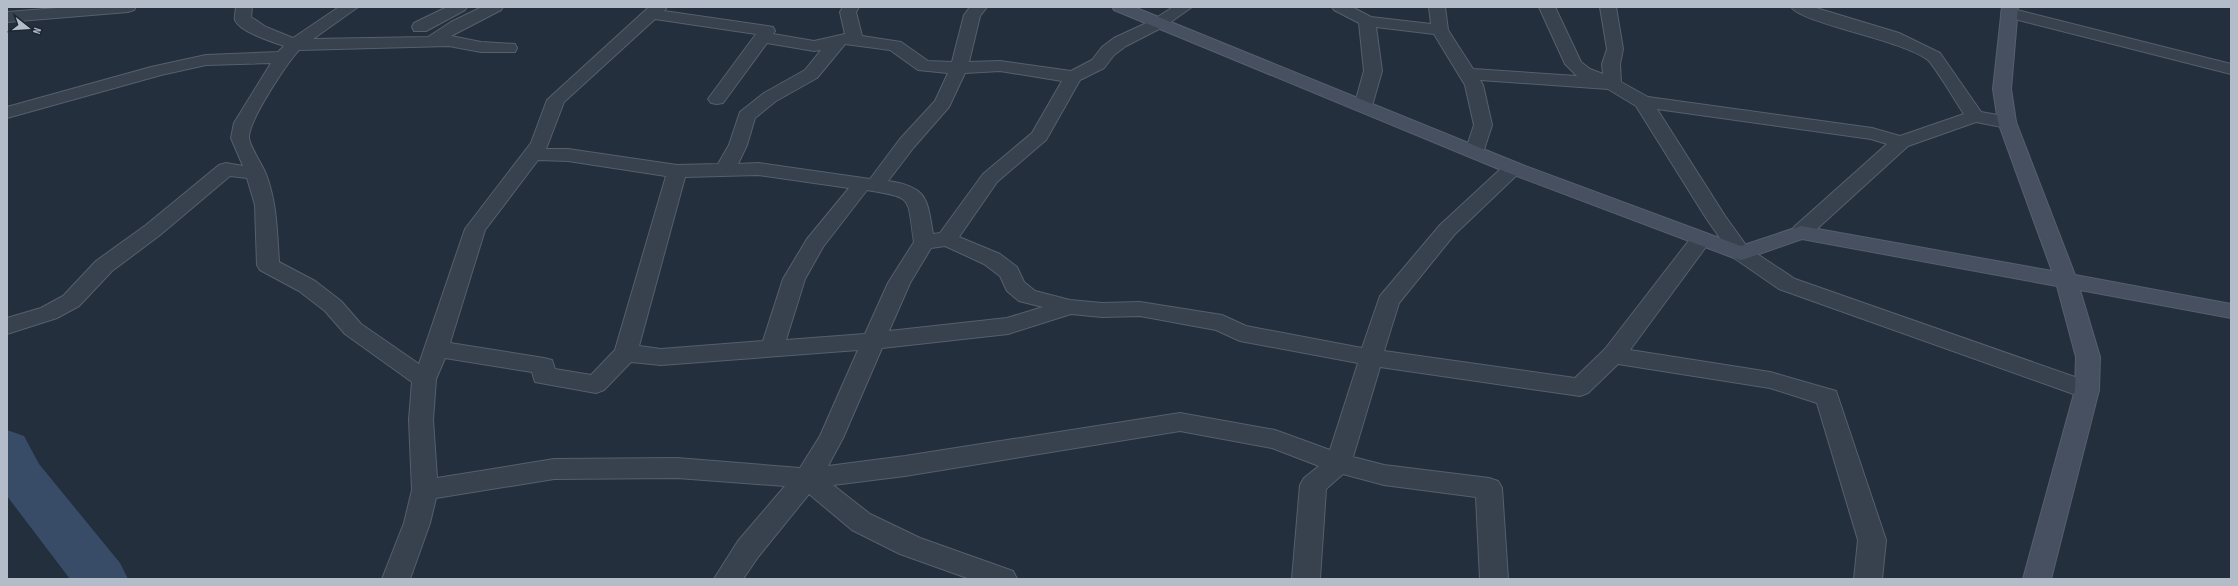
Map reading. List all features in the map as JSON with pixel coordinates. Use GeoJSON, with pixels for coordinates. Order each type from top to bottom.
{"type":"FeatureCollection","features":[{"type":"Feature","properties":{"kind":"street"},"geometry":{"type":"LineString","coordinates":[[7,17],[128,7]]}},
{"type":"Feature","properties":{"kind":"street"},"geometry":{"type":"LineString","coordinates":[[244,7],[244,19],[289,51]]}},
{"type":"Feature","properties":{"kind":"street"},"geometry":{"type":"LineString","coordinates":[[350,7],[289,51],[242,123],[240,138],[256,174],[265,205],[268,265],[307,286],[333,306],[353,329],[424,379]]}},
{"type":"Feature","properties":{"kind":"street"},"geometry":{"type":"LineString","coordinates":[[420,27],[459,7]]}},
{"type":"Feature","properties":{"kind":"street"},"geometry":{"type":"LineString","coordinates":[[430,42],[457,25],[495,7]]}},
{"type":"Feature","properties":{"kind":"street"},"geometry":{"type":"LineString","coordinates":[[851,7],[848,12],[854,38]]}},
{"type":"Feature","properties":{"kind":"street"},"geometry":{"type":"LineString","coordinates":[[772,348],[794,279],[814,244],[943,103],[959,68],[962,50],[970,32],[972,15],[979,7]]}},
{"type":"Feature","properties":{"kind":"street"},"geometry":{"type":"LineString","coordinates":[[1120,7],[1513,168],[1741,253],[1787,284],[2087,390]]}},
{"type":"Feature","properties":{"kind":"street"},"geometry":{"type":"LineString","coordinates":[[728,579],[748,549],[807,478],[831,438],[872,341],[899,283],[990,178],[1039,136],[1073,77],[1098,64],[1108,51],[1120,42],[1159,23],[1184,7]]}},
{"type":"Feature","properties":{"kind":"street"},"geometry":{"type":"LineString","coordinates":[[1340,7],[1367,21],[1440,30]]}},
{"type":"Feature","properties":{"kind":"street"},"geometry":{"type":"LineString","coordinates":[[1437,7],[1440,30],[1474,85],[1483,125],[1475,152]]}},
{"type":"Feature","properties":{"kind":"street"},"geometry":{"type":"LineString","coordinates":[[1548,7],[1574,64],[1584,74],[1612,84],[1643,102],[1872,134],[1901,142]]}},
{"type":"Feature","properties":{"kind":"street"},"geometry":{"type":"LineString","coordinates":[[1608,7],[1615,49],[1610,64],[1612,84]]}},
{"type":"Feature","properties":{"kind":"street"},"geometry":{"type":"LineString","coordinates":[[1799,7],[1820,16],[1893,37],[1934,57],[1974,116]]}},
{"type":"Feature","properties":{"kind":"street"},"geometry":{"type":"LineString","coordinates":[[2037,579],[2087,390],[2088,357],[2066,280],[2007,122],[2002,89],[2010,10],[2231,69]]}},
{"type":"Feature","properties":{"kind":"street"},"geometry":{"type":"LineString","coordinates":[[396,579],[417,524],[425,490],[421,420],[424,379],[437,349],[475,229],[534,154],[540,144],[556,100],[655,11],[767,31],[717,99]]}},
{"type":"Feature","properties":{"kind":"street"},"geometry":{"type":"LineString","coordinates":[[1363,106],[1373,70],[1368,46],[1367,21]]}},
{"type":"Feature","properties":{"kind":"street"},"geometry":{"type":"LineString","coordinates":[[762,37],[814,46],[835,42]]}},
{"type":"Feature","properties":{"kind":"street"},"geometry":{"type":"LineString","coordinates":[[724,171],[738,145],[746,116],[770,97],[811,74],[835,42],[841,38],[854,38],[895,46],[924,66],[959,68],[1000,66],[1073,77]]}},
{"type":"Feature","properties":{"kind":"street"},"geometry":{"type":"LineString","coordinates":[[7,113],[157,71],[206,60],[289,51],[450,41],[481,47],[509,48]]}},
{"type":"Feature","properties":{"kind":"street"},"geometry":{"type":"LineString","coordinates":[[1467,74],[1612,84]]}},
{"type":"Feature","properties":{"kind":"street"},"geometry":{"type":"LineString","coordinates":[[1643,102],[1741,253]]}},
{"type":"Feature","properties":{"kind":"street"},"geometry":{"type":"LineString","coordinates":[[1741,253],[1801,232],[1901,142],[1974,116],[2007,122]]}},
{"type":"Feature","properties":{"kind":"street"},"geometry":{"type":"LineString","coordinates":[[534,154],[568,155],[648,168],[677,171],[758,169],[797,173],[900,189],[912,194],[936,240],[992,259],[1009,272],[1015,286],[1028,296],[1070,307],[1102,310],[1140,309],[1222,323],[1240,333],[1370,357],[1580,387],[1613,355],[1701,239]]}},
{"type":"Feature","properties":{"kind":"street"},"geometry":{"type":"LineString","coordinates":[[7,326],[49,313],[70,302],[104,266],[153,230],[226,168],[256,174]]}},
{"type":"Feature","properties":{"kind":"street"},"geometry":{"type":"LineString","coordinates":[[1306,579],[1313,485],[1339,463],[1388,301],[1447,230],[1513,168]]}},
{"type":"Feature","properties":{"kind":"street"},"geometry":{"type":"LineString","coordinates":[[437,349],[544,366],[543,376],[596,384],[626,353],[677,171]]}},
{"type":"Feature","properties":{"kind":"street"},"geometry":{"type":"LineString","coordinates":[[1801,232],[2231,311]]}},
{"type":"Feature","properties":{"kind":"street"},"geometry":{"type":"LineString","coordinates":[[626,353],[661,356],[872,341],[1008,326],[1070,307]]}},
{"type":"Feature","properties":{"kind":"street"},"geometry":{"type":"LineString","coordinates":[[1613,355],[1770,380],[1827,397],[1872,540],[1868,579]]}},
{"type":"Feature","properties":{"kind":"street"},"geometry":{"type":"LineString","coordinates":[[425,490],[554,469],[678,468],[807,478],[905,466],[1180,422],[1275,439],[1339,463],[1384,475],[1489,488],[1494,579]]}},
{"type":"Feature","properties":{"kind":"street"},"geometry":{"type":"LineString","coordinates":[[807,478],[861,522],[910,546],[1003,579]]}},
{"type":"Feature","properties":{"kind":"waterway"},"geometry":{"type":"LineString","coordinates":[[7,449],[19,475],[101,579]]}}]}
